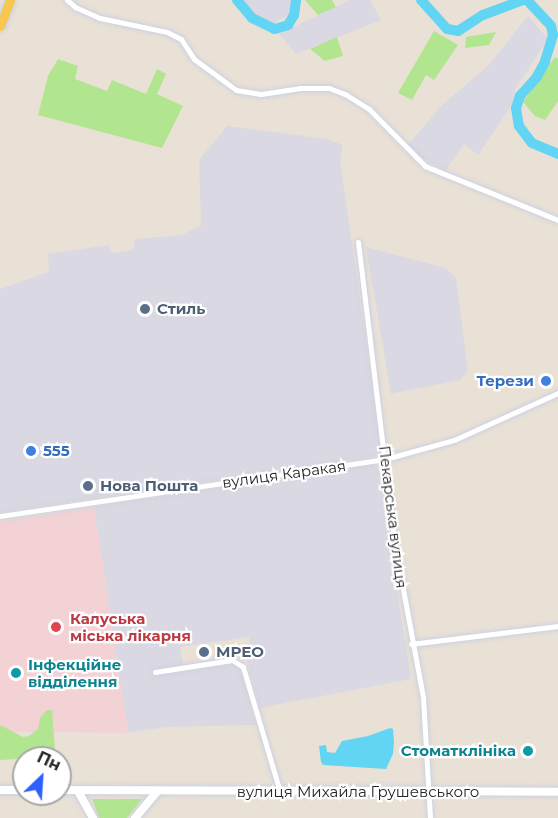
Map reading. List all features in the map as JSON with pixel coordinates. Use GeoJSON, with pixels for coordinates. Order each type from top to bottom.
{"type":"FeatureCollection","features":[{"type":"Feature","properties":{"kind":"main road"},"geometry":{"type":"LineString","coordinates":[[0,26],[10,0]]}},
{"type":"Feature","properties":{"kind":"main road","name":"вулиця Михайла Грушевського"},"geometry":{"type":"LineString","coordinates":[[72,790],[558,792]]}},
{"type":"Feature","properties":{"kind":"main road"},"geometry":{"type":"LineString","coordinates":[[78,790],[93,818]]}},
{"type":"Feature","properties":{"kind":"main road"},"geometry":{"type":"LineString","coordinates":[[135,818],[158,791]]}},
{"type":"Feature","properties":{"kind":"street"},"geometry":{"type":"LineString","coordinates":[[67,0],[75,7],[100,18],[167,32],[181,39],[194,59],[236,90],[261,94],[301,88],[329,88],[345,94],[369,109],[425,166],[558,220]]}},
{"type":"Feature","properties":{"kind":"street","name":"Пекарська вулиця"},"geometry":{"type":"LineString","coordinates":[[358,242],[395,546],[411,644],[423,697],[430,818]]}},
{"type":"Feature","properties":{"kind":"street","name":"вулиця Каракая"},"geometry":{"type":"LineString","coordinates":[[0,516],[386,459],[454,440],[555,394]]}},
{"type":"Feature","properties":{"kind":"street"},"geometry":{"type":"LineString","coordinates":[[411,644],[558,627]]}},
{"type":"Feature","properties":{"kind":"street"},"geometry":{"type":"LineString","coordinates":[[155,672],[232,660],[239,663],[244,670],[280,792]]}},
{"type":"Feature","properties":{"kind":"shaded area"},"geometry":{"type":"Polygon","coordinates":[[[241,0],[294,0],[293,13],[271,24],[255,16],[241,0]]]}},
{"type":"Feature","properties":{"kind":"shaded area"},"geometry":{"type":"Polygon","coordinates":[[[350,0],[370,0],[381,20],[296,54],[279,34],[350,0]]]}},
{"type":"Feature","properties":{"kind":"shaded area"},"geometry":{"type":"Polygon","coordinates":[[[528,16],[548,39],[515,89],[516,99],[478,155],[464,144],[445,171],[424,159],[408,145],[442,105],[488,66],[528,16]]]}},
{"type":"Feature","properties":{"kind":"shaded area"},"geometry":{"type":"Polygon","coordinates":[[[227,126],[327,139],[343,145],[340,160],[382,455],[0,512],[0,289],[49,272],[48,254],[108,245],[112,253],[133,250],[135,239],[182,235],[201,225],[199,160],[227,126]]]}},
{"type":"Feature","properties":{"kind":"shaded area"},"geometry":{"type":"Polygon","coordinates":[[[366,247],[445,268],[456,278],[468,371],[460,380],[391,394],[366,247]]]}},
{"type":"Feature","properties":{"kind":"shaded area"},"geometry":{"type":"Polygon","coordinates":[[[371,465],[377,467],[383,476],[391,553],[411,679],[260,708],[246,655],[251,654],[249,637],[180,647],[184,671],[233,664],[239,666],[256,725],[166,727],[128,733],[94,507],[371,465]]]}},
{"type":"Feature","properties":{"kind":"shaded area","name":"Калуська міська лікарня"},"geometry":{"type":"Polygon","coordinates":[[[94,507],[128,733],[13,732],[0,750],[0,522],[94,507]]]}},
{"type":"Feature","properties":{"kind":"green space"},"geometry":{"type":"Polygon","coordinates":[[[305,0],[332,0],[336,7],[318,15],[305,0]]]}},
{"type":"Feature","properties":{"kind":"green space"},"geometry":{"type":"Polygon","coordinates":[[[434,31],[458,45],[434,80],[426,75],[412,100],[398,93],[434,31]]]}},
{"type":"Feature","properties":{"kind":"green space"},"geometry":{"type":"Polygon","coordinates":[[[496,32],[489,45],[465,48],[466,37],[496,32]]]}},
{"type":"Feature","properties":{"kind":"green space"},"geometry":{"type":"Polygon","coordinates":[[[337,37],[343,56],[325,61],[310,49],[337,37]]]}},
{"type":"Feature","properties":{"kind":"green space"},"geometry":{"type":"Polygon","coordinates":[[[555,57],[558,59],[558,101],[545,120],[535,116],[523,102],[555,57]]]}},
{"type":"Feature","properties":{"kind":"green space"},"geometry":{"type":"Polygon","coordinates":[[[58,59],[78,66],[75,79],[107,91],[112,80],[146,94],[157,69],[166,74],[157,94],[183,106],[162,148],[38,115],[48,76],[58,59]]]}},
{"type":"Feature","properties":{"kind":"green space"},"geometry":{"type":"Polygon","coordinates":[[[47,710],[52,710],[55,746],[12,746],[12,759],[0,760],[0,725],[23,737],[29,736],[38,729],[40,718],[47,710]]]}},
{"type":"Feature","properties":{"kind":"green space"},"geometry":{"type":"Polygon","coordinates":[[[92,799],[142,799],[127,818],[99,818],[92,799]]]}},
{"type":"Feature","properties":{"kind":"water"},"geometry":{"type":"Polygon","coordinates":[[[393,729],[393,754],[386,769],[323,765],[321,762],[319,746],[326,745],[327,752],[335,753],[342,741],[368,736],[393,729]]]}},
{"type":"Feature","properties":{"kind":"waterway"},"geometry":{"type":"LineString","coordinates":[[237,0],[252,18],[275,29],[288,25],[294,15],[296,0]]}},
{"type":"Feature","properties":{"kind":"waterway"},"geometry":{"type":"LineString","coordinates":[[421,0],[447,29],[458,31],[483,15],[523,0]]}},
{"type":"Feature","properties":{"kind":"waterway"},"geometry":{"type":"LineString","coordinates":[[527,0],[551,26],[553,35],[545,62],[536,78],[520,96],[516,108],[519,126],[532,143],[558,154]]}},
{"type":"Feature","properties":{"kind":"place","name":"Стиль"},"geometry":{"type":"Point","coordinates":[145,309]}},
{"type":"Feature","properties":{"kind":"place","name":"Терези"},"geometry":{"type":"Point","coordinates":[546,381]}},
{"type":"Feature","properties":{"kind":"place","name":"555"},"geometry":{"type":"Point","coordinates":[31,451]}},
{"type":"Feature","properties":{"kind":"place","name":"Нова Пошта"},"geometry":{"type":"Point","coordinates":[88,486]}},
{"type":"Feature","properties":{"kind":"place","name":"Калуська міська лікарня"},"geometry":{"type":"Point","coordinates":[56,627]}},
{"type":"Feature","properties":{"kind":"place","name":"МРЕО"},"geometry":{"type":"Point","coordinates":[204,652]}},
{"type":"Feature","properties":{"kind":"place","name":"Інфекційне відділення"},"geometry":{"type":"Point","coordinates":[16,673]}},
{"type":"Feature","properties":{"kind":"place","name":"Стоматклініка"},"geometry":{"type":"Point","coordinates":[528,751]}}]}
